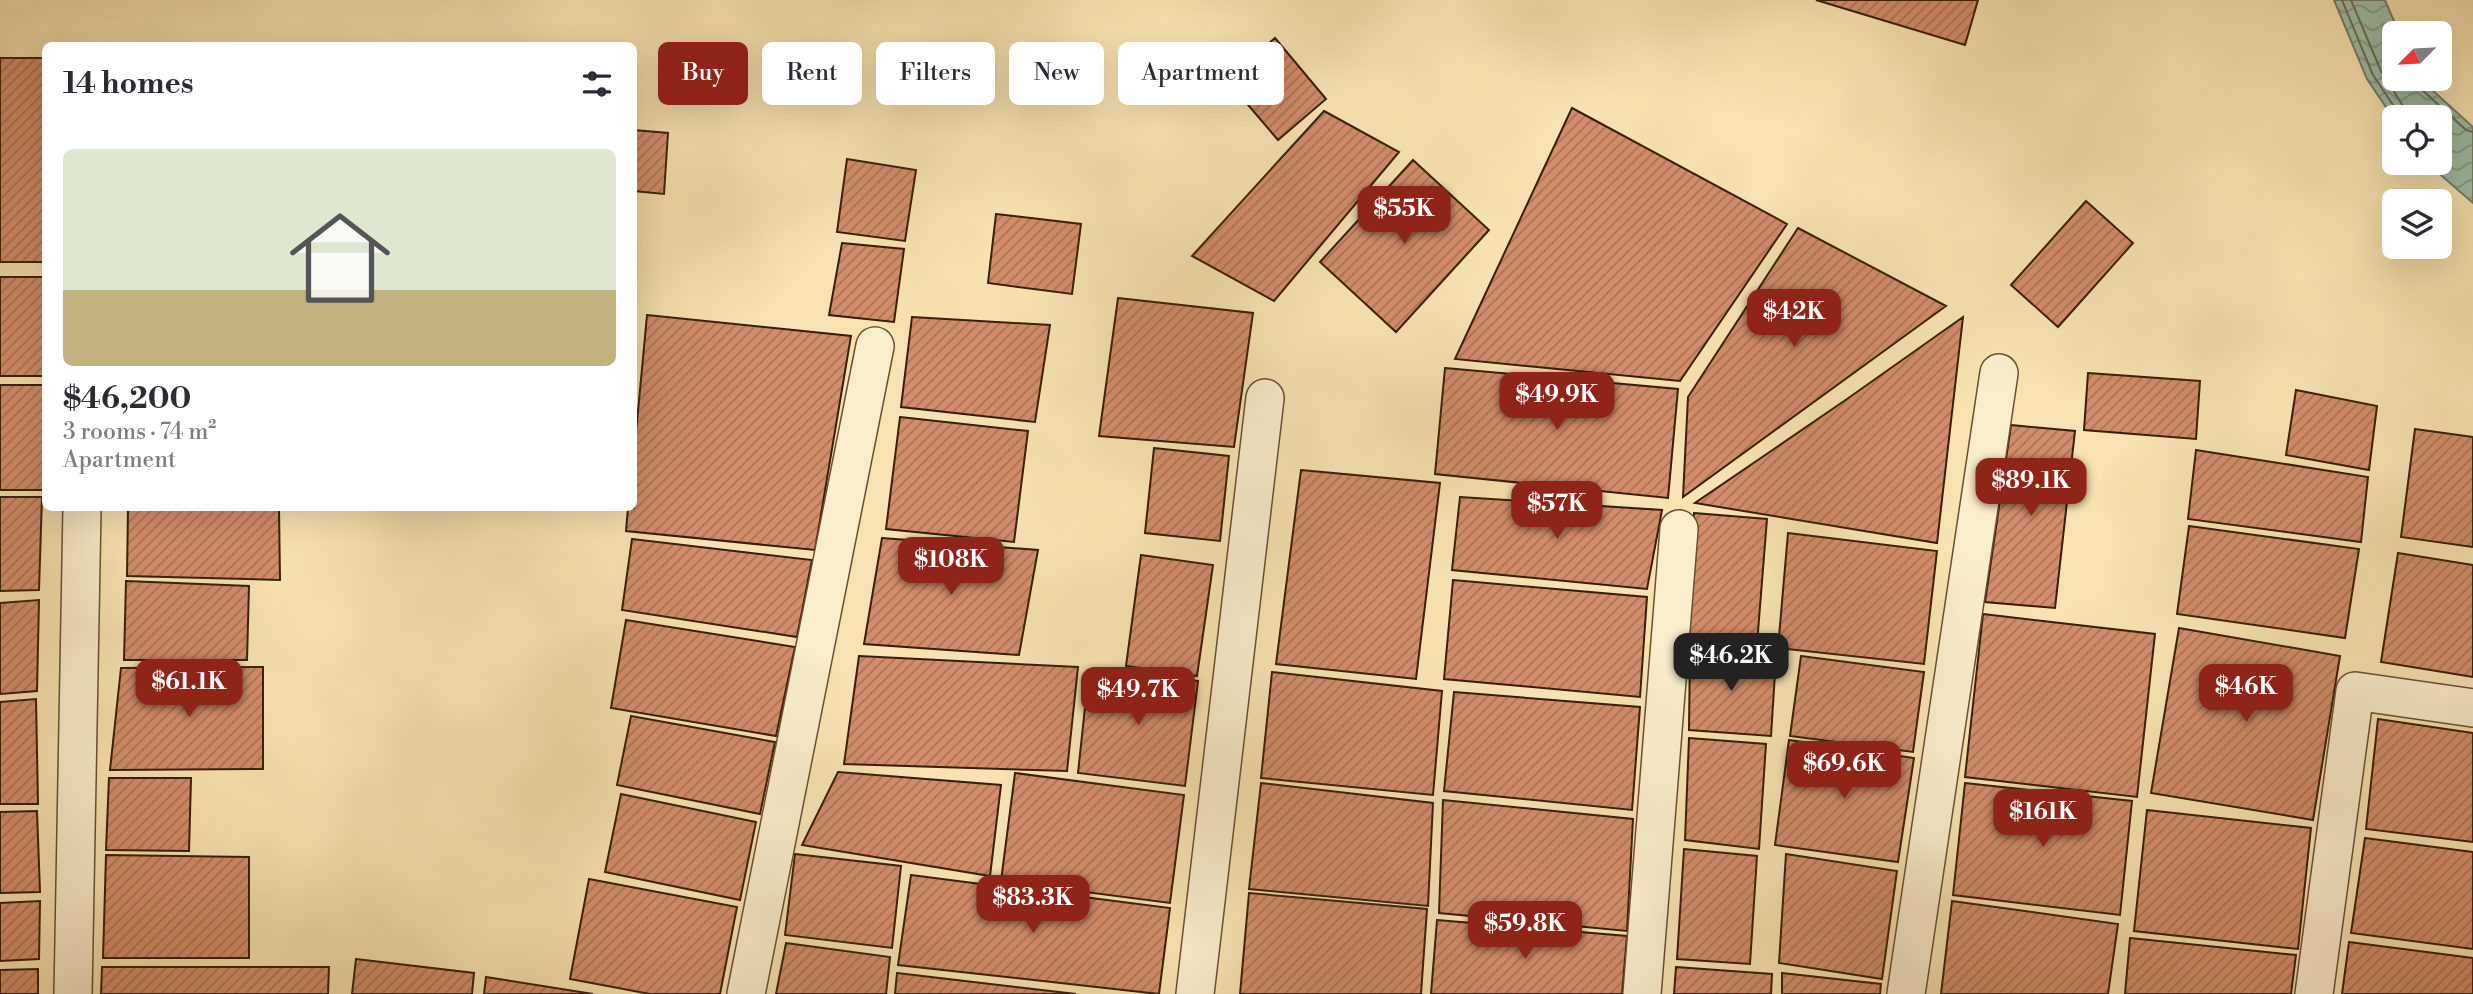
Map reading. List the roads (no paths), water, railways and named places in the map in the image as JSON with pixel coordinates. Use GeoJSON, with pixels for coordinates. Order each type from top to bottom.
{"type":"FeatureCollection","features":[{"type":"Feature","properties":{"kind":"street"},"geometry":{"type":"LineString","coordinates":[[746,994],[875,346]]}},
{"type":"Feature","properties":{"kind":"street"},"geometry":{"type":"LineString","coordinates":[[1906,994],[1999,373]]}},
{"type":"Feature","properties":{"kind":"street"},"geometry":{"type":"LineString","coordinates":[[1195,994],[1265,398]]}},
{"type":"Feature","properties":{"kind":"street"},"geometry":{"type":"LineString","coordinates":[[73,994],[82,511]]}},
{"type":"Feature","properties":{"kind":"street"},"geometry":{"type":"LineString","coordinates":[[1642,994],[1679,529]]}},
{"type":"Feature","properties":{"kind":"street"},"geometry":{"type":"LineString","coordinates":[[2314,994],[2355,691],[2473,708]]}},
{"type":"Feature","properties":{"kind":"water"},"geometry":{"type":"Polygon","coordinates":[[[2334,0],[2385,0],[2394,21],[2382,21],[2382,91],[2433,91],[2449,105],[2385,105],[2367,79],[2334,0]]]}},
{"type":"Feature","properties":{"kind":"water"},"geometry":{"type":"Polygon","coordinates":[[[2452,108],[2473,127],[2473,203],[2441,175],[2452,175],[2452,108]]]}}]}
